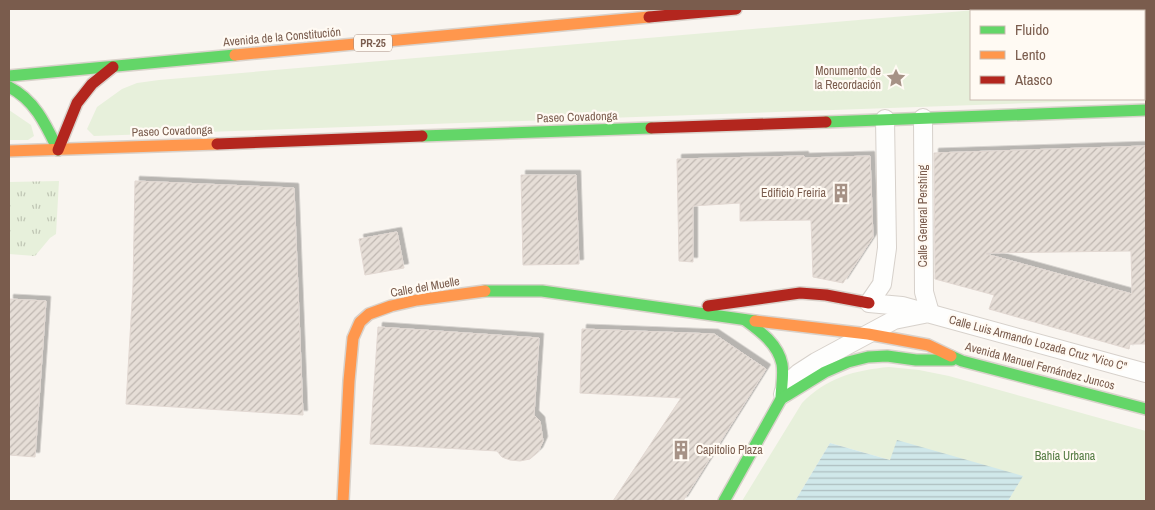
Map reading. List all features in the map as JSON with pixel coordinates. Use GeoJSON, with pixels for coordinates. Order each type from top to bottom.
{"type":"FeatureCollection","features":[{"type":"Feature","properties":{"kind":"main road","name":"Avenida de la Constitución"},"geometry":{"type":"LineString","coordinates":[[9,76],[736,9]]}},
{"type":"Feature","properties":{"kind":"main road"},"geometry":{"type":"LineString","coordinates":[[58,150],[77,103],[92,84],[113,67]]}},
{"type":"Feature","properties":{"kind":"main road"},"geometry":{"type":"LineString","coordinates":[[9,86],[19,90],[36,109],[58,150]]}},
{"type":"Feature","properties":{"kind":"main road","name":"Paseo Covadonga"},"geometry":{"type":"LineString","coordinates":[[9,151],[1146,110]]}},
{"type":"Feature","properties":{"kind":"main road","name":"Calle del Muelle"},"geometry":{"type":"LineString","coordinates":[[342,501],[353,338],[360,322],[369,314],[391,306],[417,300],[494,290],[542,291],[745,320],[868,334]]}},
{"type":"Feature","properties":{"kind":"main road","name":"Calle del Muelle"},"geometry":{"type":"LineString","coordinates":[[679,310],[800,293],[826,294],[869,303]]}},
{"type":"Feature","properties":{"kind":"main road"},"geometry":{"type":"LineString","coordinates":[[724,501],[781,399],[782,365],[780,357],[774,346],[745,320]]}},
{"type":"Feature","properties":{"kind":"main road","name":"Avenida Manuel Fernández Juncos"},"geometry":{"type":"LineString","coordinates":[[868,334],[928,344],[962,361],[1146,409]]}},
{"type":"Feature","properties":{"kind":"main road"},"geometry":{"type":"LineString","coordinates":[[781,399],[826,372],[848,362],[868,357],[887,356],[916,360],[962,361]]}},
{"type":"Feature","properties":{"kind":"street","name":"Calle General Pershing"},"geometry":{"type":"LineString","coordinates":[[923,118],[923,274],[924,292],[930,313]]}},
{"type":"Feature","properties":{"kind":"street"},"geometry":{"type":"LineString","coordinates":[[869,303],[882,284],[886,248],[885,119]]}},
{"type":"Feature","properties":{"kind":"street","name":"Calle Luis Armando Lozada Cruz \"Vico C\""},"geometry":{"type":"LineString","coordinates":[[869,303],[902,306],[930,313],[1146,373]]}},
{"type":"Feature","properties":{"kind":"street"},"geometry":{"type":"LineString","coordinates":[[781,399],[788,384],[799,373],[816,362],[894,320],[930,313]]}},
{"type":"Feature","properties":{"kind":"green space"},"geometry":{"type":"Polygon","coordinates":[[[1146,9],[1146,99],[1145,10],[975,10],[1146,9]]]}},
{"type":"Feature","properties":{"kind":"green space"},"geometry":{"type":"Polygon","coordinates":[[[970,10],[970,100],[1118,100],[94,136],[87,129],[97,107],[122,89],[137,83],[970,10]]]}},
{"type":"Feature","properties":{"kind":"green space"},"geometry":{"type":"Polygon","coordinates":[[[9,110],[31,125],[34,136],[28,140],[9,140],[9,110]]]}},
{"type":"Feature","properties":{"kind":"green space"},"geometry":{"type":"Polygon","coordinates":[[[59,181],[56,234],[50,238],[35,256],[9,254],[9,182],[59,181]]]}},
{"type":"Feature","properties":{"kind":"green space","name":"Bahía Urbana"},"geometry":{"type":"Polygon","coordinates":[[[889,367],[949,376],[1146,431],[1146,501],[1008,501],[1022,476],[890,460],[830,443],[795,501],[742,501],[802,403],[811,394],[831,381],[853,373],[889,367]]]}},
{"type":"Feature","properties":{"kind":"water"},"geometry":{"type":"Polygon","coordinates":[[[897,440],[1023,476],[1008,501],[795,501],[830,443],[890,460],[897,440]]]}},
{"type":"Feature","properties":{"kind":"building"},"geometry":{"type":"Polygon","coordinates":[[[1146,146],[1146,344],[1130,344],[1129,349],[989,309],[994,295],[935,279],[934,153],[1146,146]],[[1131,251],[986,253],[986,254],[1132,294],[1131,251]]]}},
{"type":"Feature","properties":{"kind":"building"},"geometry":{"type":"Polygon","coordinates":[[[804,156],[804,158],[870,156],[873,237],[843,283],[813,277],[811,220],[740,221],[740,203],[693,206],[693,262],[679,261],[677,159],[804,156]]]}},
{"type":"Feature","properties":{"kind":"building"},"geometry":{"type":"Polygon","coordinates":[[[521,175],[576,175],[579,264],[523,265],[521,175]]]}},
{"type":"Feature","properties":{"kind":"building"},"geometry":{"type":"Polygon","coordinates":[[[135,181],[294,188],[303,415],[126,404],[133,285],[135,181]]]}},
{"type":"Feature","properties":{"kind":"building"},"geometry":{"type":"Polygon","coordinates":[[[397,232],[404,268],[365,275],[359,239],[397,232]]]}},
{"type":"Feature","properties":{"kind":"building"},"geometry":{"type":"Polygon","coordinates":[[[9,299],[46,301],[35,457],[9,455],[9,299]]]}},
{"type":"Feature","properties":{"kind":"building"},"geometry":{"type":"Polygon","coordinates":[[[378,327],[539,338],[534,415],[540,421],[543,441],[538,452],[530,459],[520,461],[502,457],[497,451],[370,444],[378,327]]]}},
{"type":"Feature","properties":{"kind":"building","name":"Capitolio Plaza"},"geometry":{"type":"Polygon","coordinates":[[[582,329],[714,334],[766,369],[683,501],[613,501],[681,398],[580,393],[582,329]]]}},
{"type":"Feature","properties":{"kind":"traffic: fast"},"geometry":{"type":"LineString","coordinates":[[9,76],[235,55]]}},
{"type":"Feature","properties":{"kind":"traffic: fast"},"geometry":{"type":"LineString","coordinates":[[9,87],[18,92],[33,106],[58,150]]}},
{"type":"Feature","properties":{"kind":"traffic: fast"},"geometry":{"type":"LineString","coordinates":[[826,122],[1146,110]]}},
{"type":"Feature","properties":{"kind":"traffic: fast"},"geometry":{"type":"LineString","coordinates":[[422,136],[651,128]]}},
{"type":"Feature","properties":{"kind":"traffic: fast"},"geometry":{"type":"LineString","coordinates":[[485,291],[542,291],[755,321]]}},
{"type":"Feature","properties":{"kind":"traffic: fast"},"geometry":{"type":"LineString","coordinates":[[745,320],[768,339],[777,350],[783,373],[781,399]]}},
{"type":"Feature","properties":{"kind":"traffic: fast"},"geometry":{"type":"LineString","coordinates":[[724,501],[781,399],[825,372],[848,362],[868,357],[887,356],[916,360],[952,360]]}},
{"type":"Feature","properties":{"kind":"traffic: fast"},"geometry":{"type":"LineString","coordinates":[[951,356],[962,361],[1146,409]]}},
{"type":"Feature","properties":{"kind":"traffic: slow"},"geometry":{"type":"LineString","coordinates":[[235,55],[649,17]]}},
{"type":"Feature","properties":{"kind":"traffic: slow"},"geometry":{"type":"LineString","coordinates":[[9,151],[217,144]]}},
{"type":"Feature","properties":{"kind":"traffic: slow"},"geometry":{"type":"LineString","coordinates":[[343,501],[353,338],[360,322],[369,314],[391,306],[417,300],[485,291]]}},
{"type":"Feature","properties":{"kind":"traffic: slow"},"geometry":{"type":"LineString","coordinates":[[755,321],[868,334],[928,345],[951,356]]}},
{"type":"Feature","properties":{"kind":"traffic: jam"},"geometry":{"type":"LineString","coordinates":[[649,17],[736,9]]}},
{"type":"Feature","properties":{"kind":"traffic: jam"},"geometry":{"type":"LineString","coordinates":[[58,150],[77,103],[92,84],[113,67]]}},
{"type":"Feature","properties":{"kind":"traffic: jam"},"geometry":{"type":"LineString","coordinates":[[651,128],[826,122]]}},
{"type":"Feature","properties":{"kind":"traffic: jam"},"geometry":{"type":"LineString","coordinates":[[217,144],[422,136]]}},
{"type":"Feature","properties":{"kind":"traffic: jam"},"geometry":{"type":"LineString","coordinates":[[708,306],[800,293],[826,295],[869,303]]}},
{"type":"Feature","properties":{"kind":"place","name":"Monumento de la Recordación"},"geometry":{"type":"Point","coordinates":[896,78]}},
{"type":"Feature","properties":{"kind":"place","name":"Edificio Freiria"},"geometry":{"type":"Point","coordinates":[841,193]}},
{"type":"Feature","properties":{"kind":"place","name":"Capitolio Plaza"},"geometry":{"type":"Point","coordinates":[681,450]}}]}
